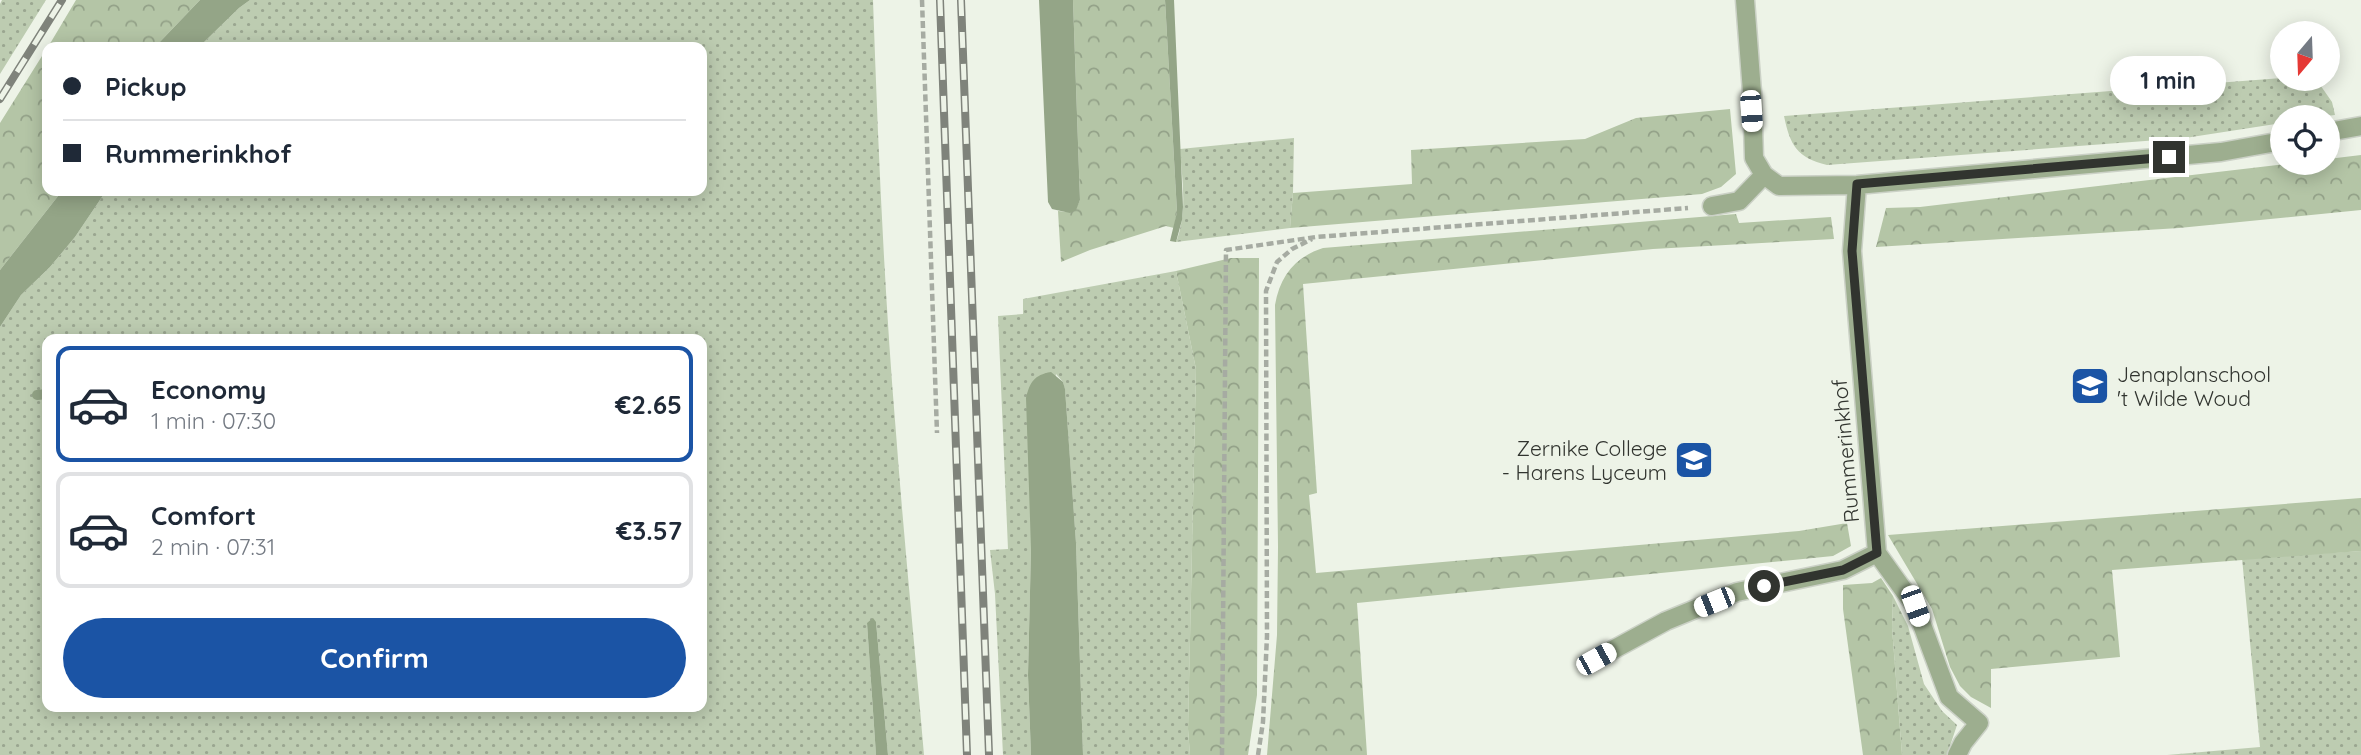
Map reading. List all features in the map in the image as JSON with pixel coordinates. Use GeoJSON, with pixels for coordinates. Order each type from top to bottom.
{"type":"FeatureCollection","features":[{"type":"Feature","properties":{"kind":"street"},"geometry":{"type":"LineString","coordinates":[[1745,0],[1755,158],[1764,175],[1779,186],[1857,184],[2221,152],[2270,143]]}},
{"type":"Feature","properties":{"kind":"street"},"geometry":{"type":"LineString","coordinates":[[2340,130],[2361,126]]}},
{"type":"Feature","properties":{"kind":"street"},"geometry":{"type":"LineString","coordinates":[[1712,206],[1739,201],[1764,175]]}},
{"type":"Feature","properties":{"kind":"street","name":"Rummerinkhof"},"geometry":{"type":"LineString","coordinates":[[1857,184],[1852,251],[1877,553]]}},
{"type":"Feature","properties":{"kind":"street"},"geometry":{"type":"LineString","coordinates":[[1596,659],[1666,621],[1737,592],[1843,570],[1877,553],[1915,606],[1949,697],[1979,723],[1957,755]]}},
{"type":"Feature","properties":{"kind":"path"},"geometry":{"type":"LineString","coordinates":[[922,0],[937,433]]}},
{"type":"Feature","properties":{"kind":"path"},"geometry":{"type":"LineString","coordinates":[[1222,755],[1226,250],[1316,237],[1712,206]]}},
{"type":"Feature","properties":{"kind":"path"},"geometry":{"type":"LineString","coordinates":[[1258,755],[1263,722],[1267,636],[1266,291],[1277,262],[1292,249],[1316,237]]}},
{"type":"Feature","properties":{"kind":"shaded area"},"geometry":{"type":"Polygon","coordinates":[[[2,0],[46,0],[0,74],[0,4],[2,0]]]}},
{"type":"Feature","properties":{"kind":"shaded area"},"geometry":{"type":"Polygon","coordinates":[[[200,0],[250,0],[204,42],[160,42],[200,0]]]}},
{"type":"Feature","properties":{"kind":"shaded area"},"geometry":{"type":"Polygon","coordinates":[[[250,0],[873,0],[888,325],[924,755],[888,755],[876,622],[867,623],[876,755],[0,755],[0,327],[21,295],[50,267],[75,237],[103,196],[707,196],[707,42],[204,42],[250,0]]]}},
{"type":"Feature","properties":{"kind":"shaded area"},"geometry":{"type":"Polygon","coordinates":[[[1039,0],[1073,0],[1080,200],[1076,210],[1070,213],[1052,209],[1048,202],[1039,0]]]}},
{"type":"Feature","properties":{"kind":"shaded area"},"geometry":{"type":"Polygon","coordinates":[[[1165,0],[1174,0],[1183,207],[1176,242],[1170,241],[1177,212],[1165,0]]]}},
{"type":"Feature","properties":{"kind":"shaded area"},"geometry":{"type":"Polygon","coordinates":[[[2270,79],[2270,91],[2324,91],[2333,105],[2270,105],[2270,125],[2185,138],[1827,165],[1808,158],[1796,149],[1784,116],[2270,79]]]}},
{"type":"Feature","properties":{"kind":"shaded area"},"geometry":{"type":"Polygon","coordinates":[[[1294,138],[1290,228],[1176,242],[1183,208],[1180,149],[1294,138]]]}},
{"type":"Feature","properties":{"kind":"shaded area"},"geometry":{"type":"Polygon","coordinates":[[[58,196],[103,196],[75,237],[50,267],[21,295],[0,327],[0,270],[58,196]]]}},
{"type":"Feature","properties":{"kind":"shaded area"},"geometry":{"type":"Polygon","coordinates":[[[1176,271],[1196,369],[1188,729],[1190,755],[1083,755],[1076,543],[1065,390],[1063,382],[1056,374],[1031,549],[1028,675],[1031,755],[1003,755],[995,594],[990,550],[1008,549],[998,316],[1023,314],[1023,299],[1176,271]]]}},
{"type":"Feature","properties":{"kind":"shaded area"},"geometry":{"type":"Polygon","coordinates":[[[1051,372],[1063,382],[1065,389],[1076,543],[1083,755],[1031,755],[1028,675],[1031,549],[1026,398],[1034,380],[1051,372]]]}},
{"type":"Feature","properties":{"kind":"shaded area"},"geometry":{"type":"Polygon","coordinates":[[[2361,551],[2361,755],[2167,755],[2260,747],[2242,558],[2361,551]]]}},
{"type":"Feature","properties":{"kind":"shaded area"},"geometry":{"type":"Polygon","coordinates":[[[1893,596],[1908,626],[1924,684],[1942,711],[1957,725],[1947,755],[1902,755],[1892,628],[1893,596]]]}},
{"type":"Feature","properties":{"kind":"shaded area"},"geometry":{"type":"Polygon","coordinates":[[[873,618],[876,622],[888,755],[876,755],[867,623],[873,618]]]}},
{"type":"Feature","properties":{"kind":"green space"},"geometry":{"type":"Polygon","coordinates":[[[76,0],[200,0],[160,42],[51,42],[76,0]]]}},
{"type":"Feature","properties":{"kind":"green space"},"geometry":{"type":"Polygon","coordinates":[[[1073,0],[1165,0],[1177,212],[1174,228],[1166,226],[1061,262],[1058,211],[1072,211],[1080,200],[1073,0]]]}},
{"type":"Feature","properties":{"kind":"green space"},"geometry":{"type":"Polygon","coordinates":[[[42,56],[42,196],[58,196],[0,270],[0,123],[42,56]]]}},
{"type":"Feature","properties":{"kind":"green space"},"geometry":{"type":"Polygon","coordinates":[[[1730,109],[1736,174],[1721,187],[1702,194],[1290,228],[1293,193],[1412,184],[1411,150],[1585,139],[1636,118],[1730,109]]]}},
{"type":"Feature","properties":{"kind":"green space"},"geometry":{"type":"Polygon","coordinates":[[[2361,155],[2361,210],[2179,228],[1876,247],[1886,208],[1920,207],[2270,166],[2270,175],[2340,175],[2340,158],[2361,155]]]}},
{"type":"Feature","properties":{"kind":"green space"},"geometry":{"type":"Polygon","coordinates":[[[1736,214],[1739,223],[1831,217],[1834,239],[1653,249],[1303,284],[1317,493],[1309,495],[1316,573],[1799,531],[1847,523],[1851,546],[1833,556],[1357,603],[1367,755],[1267,755],[1277,635],[1275,305],[1281,285],[1290,269],[1304,257],[1323,248],[1736,214]]]}},
{"type":"Feature","properties":{"kind":"green space"},"geometry":{"type":"Polygon","coordinates":[[[1231,258],[1259,258],[1257,695],[1248,755],[1190,755],[1188,729],[1196,369],[1176,271],[1231,258]]]}},
{"type":"Feature","properties":{"kind":"green space"},"geometry":{"type":"Polygon","coordinates":[[[2361,498],[2361,551],[2112,570],[2120,657],[1991,669],[1991,708],[1971,697],[1960,686],[1950,667],[1932,609],[1888,535],[2361,498]]]}},
{"type":"Feature","properties":{"kind":"green space"},"geometry":{"type":"Polygon","coordinates":[[[1881,578],[1893,596],[1892,628],[1902,755],[1863,755],[1843,609],[1843,585],[1872,583],[1881,578]]]}},
{"type":"Feature","properties":{"kind":"waterway"},"geometry":{"type":"LineString","coordinates":[[37,395],[42,394]]}},
{"type":"Feature","properties":{"kind":"railway"},"geometry":{"type":"LineString","coordinates":[[0,99],[62,0]]}},
{"type":"Feature","properties":{"kind":"railway"},"geometry":{"type":"LineString","coordinates":[[940,0],[967,755]]}},
{"type":"Feature","properties":{"kind":"railway"},"geometry":{"type":"LineString","coordinates":[[961,0],[989,755]]}},
{"type":"Feature","properties":{"kind":"place","name":"Jenaplanschool 't Wilde Woud"},"geometry":{"type":"Point","coordinates":[2090,386]}},
{"type":"Feature","properties":{"kind":"place","name":"Zernike College - Harens Lyceum"},"geometry":{"type":"Point","coordinates":[1694,460]}},
{"type":"Feature","properties":{"kind":"route"},"geometry":{"type":"LineString","coordinates":[[1764,586],[1843,570],[1877,553],[1852,251],[1857,184],[2169,157]]}}]}
